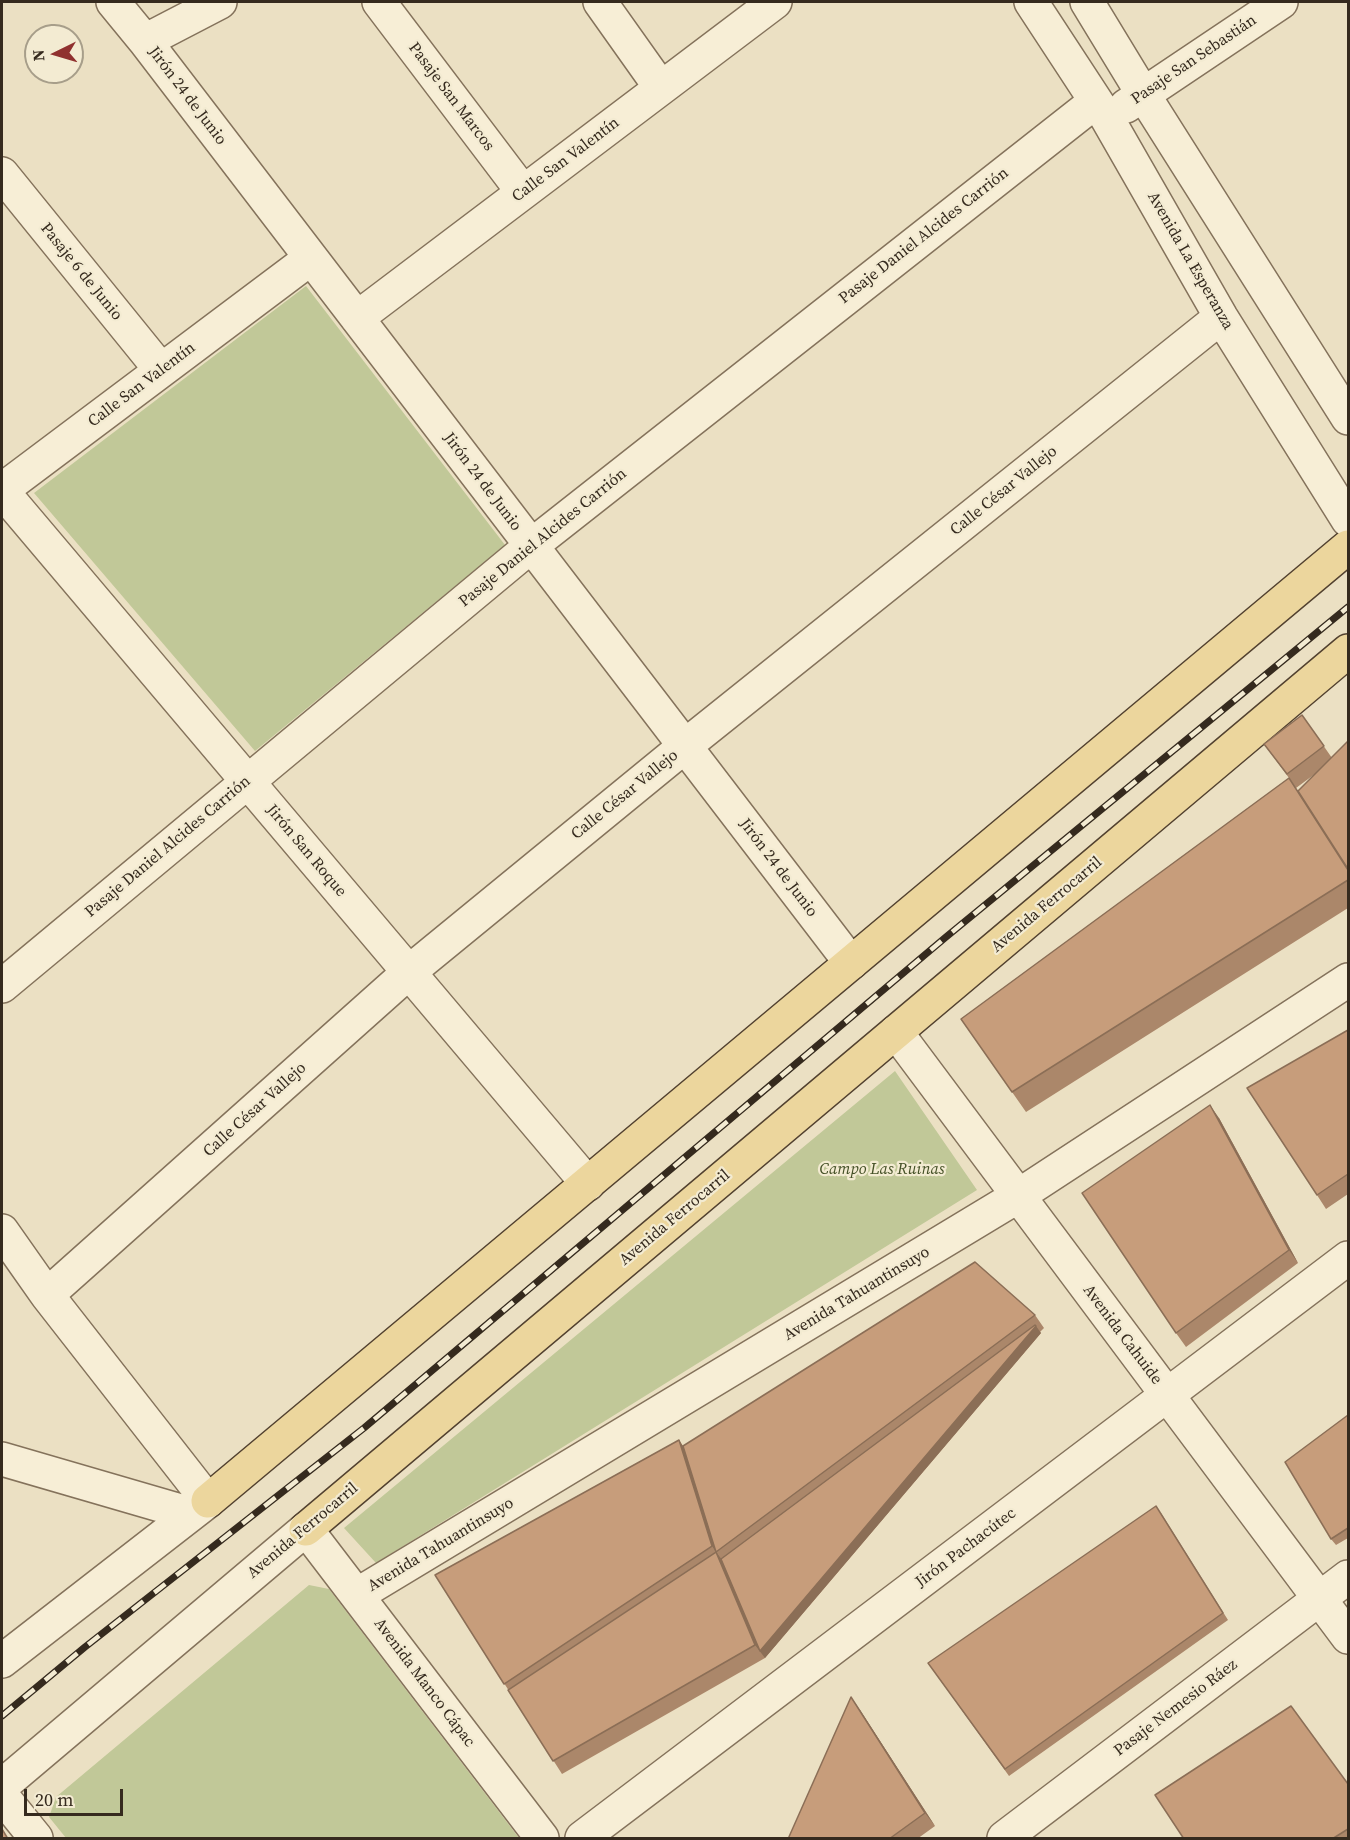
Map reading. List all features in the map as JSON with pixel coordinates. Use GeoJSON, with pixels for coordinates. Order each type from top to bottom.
{"type":"FeatureCollection","features":[{"type":"Feature","properties":{"kind":"main road"},"geometry":{"type":"LineString","coordinates":[[200,1507],[1348,547]]}},
{"type":"Feature","properties":{"kind":"main road","name":"Avenida Ferrocarril"},"geometry":{"type":"LineString","coordinates":[[306,1529],[1348,651]]}},
{"type":"Feature","properties":{"kind":"street","name":"Jirón 24 de Junio"},"geometry":{"type":"LineString","coordinates":[[113,2],[851,963]]}},
{"type":"Feature","properties":{"kind":"street"},"geometry":{"type":"LineString","coordinates":[[145,41],[220,2]]}},
{"type":"Feature","properties":{"kind":"street","name":"Pasaje San Marcos"},"geometry":{"type":"LineString","coordinates":[[379,2],[523,192]]}},
{"type":"Feature","properties":{"kind":"street"},"geometry":{"type":"LineString","coordinates":[[600,2],[661,88]]}},
{"type":"Feature","properties":{"kind":"street","name":"Calle San Valentín"},"geometry":{"type":"LineString","coordinates":[[357,318],[775,2]]}},
{"type":"Feature","properties":{"kind":"street","name":"Avenida La Esperanza"},"geometry":{"type":"LineString","coordinates":[[1031,2],[1101,110],[1221,316],[1348,520]]}},
{"type":"Feature","properties":{"kind":"street"},"geometry":{"type":"LineString","coordinates":[[1088,2],[1143,94],[1348,418]]}},
{"type":"Feature","properties":{"kind":"street","name":"Pasaje San Sebastián"},"geometry":{"type":"LineString","coordinates":[[1101,110],[1143,94],[1281,2]]}},
{"type":"Feature","properties":{"kind":"street","name":"Pasaje Daniel Alcides Carrión"},"geometry":{"type":"LineString","coordinates":[[2,986],[531,546],[1101,110]]}},
{"type":"Feature","properties":{"kind":"street","name":"Pasaje 6 de Junio"},"geometry":{"type":"LineString","coordinates":[[2,174],[161,370]]}},
{"type":"Feature","properties":{"kind":"street","name":"Calle San Valentín"},"geometry":{"type":"LineString","coordinates":[[2,491],[311,258]]}},
{"type":"Feature","properties":{"kind":"street","name":"Calle César Vallejo"},"geometry":{"type":"LineString","coordinates":[[47,1295],[409,972],[685,746],[1221,316]]}},
{"type":"Feature","properties":{"kind":"street","name":"Jirón San Roque"},"geometry":{"type":"LineString","coordinates":[[2,491],[588,1184]]}},
{"type":"Feature","properties":{"kind":"street","name":"Avenida Tahuantinsuyo"},"geometry":{"type":"LineString","coordinates":[[357,1595],[1018,1196],[1348,980]]}},
{"type":"Feature","properties":{"kind":"street","name":"Avenida Cahuide"},"geometry":{"type":"LineString","coordinates":[[896,1032],[1348,1637]]}},
{"type":"Feature","properties":{"kind":"street"},"geometry":{"type":"LineString","coordinates":[[2,1231],[200,1507]]}},
{"type":"Feature","properties":{"kind":"street","name":"Jirón Pachacútec"},"geometry":{"type":"LineString","coordinates":[[582,1839],[1348,1258]]}},
{"type":"Feature","properties":{"kind":"street"},"geometry":{"type":"LineString","coordinates":[[2,1459],[200,1507]]}},
{"type":"Feature","properties":{"kind":"street"},"geometry":{"type":"LineString","coordinates":[[2,1661],[200,1507]]}},
{"type":"Feature","properties":{"kind":"street","name":"Avenida Manco Cápac"},"geometry":{"type":"LineString","coordinates":[[306,1529],[542,1839]]}},
{"type":"Feature","properties":{"kind":"street","name":"Avenida Ferrocarril"},"geometry":{"type":"LineString","coordinates":[[2,1786],[306,1529]]}},
{"type":"Feature","properties":{"kind":"street","name":"Pasaje Nemesio Ráez"},"geometry":{"type":"LineString","coordinates":[[1004,1839],[1348,1577]]}},
{"type":"Feature","properties":{"kind":"street"},"geometry":{"type":"LineString","coordinates":[[2,1796],[36,1839]]}},
{"type":"Feature","properties":{"kind":"green space"},"geometry":{"type":"Polygon","coordinates":[[[306,286],[505,545],[255,751],[34,493],[306,286]]]}},
{"type":"Feature","properties":{"kind":"green space","name":"Campo Las Ruinas"},"geometry":{"type":"Polygon","coordinates":[[[895,1071],[977,1190],[376,1563],[344,1528],[895,1071]]]}},
{"type":"Feature","properties":{"kind":"green space"},"geometry":{"type":"Polygon","coordinates":[[[309,1585],[329,1589],[519,1838],[66,1838],[49,1817],[56,1797],[309,1585]]]}},
{"type":"Feature","properties":{"kind":"building"},"geometry":{"type":"Polygon","coordinates":[[[1302,715],[1324,746],[1287,774],[1264,744],[1302,715]]]}},
{"type":"Feature","properties":{"kind":"building"},"geometry":{"type":"Polygon","coordinates":[[[1348,741],[1348,869],[1298,791],[1348,741]]]}},
{"type":"Feature","properties":{"kind":"building"},"geometry":{"type":"Polygon","coordinates":[[[1289,778],[1348,870],[1348,880],[1012,1092],[961,1019],[1289,778]]]}},
{"type":"Feature","properties":{"kind":"building"},"geometry":{"type":"Polygon","coordinates":[[[1348,1030],[1348,1174],[1317,1195],[1247,1088],[1348,1030]]]}},
{"type":"Feature","properties":{"kind":"building"},"geometry":{"type":"Polygon","coordinates":[[[1210,1105],[1289,1250],[1176,1333],[1082,1193],[1210,1105]]]}},
{"type":"Feature","properties":{"kind":"building"},"geometry":{"type":"Polygon","coordinates":[[[975,1262],[1035,1315],[716,1552],[683,1446],[975,1262]]]}},
{"type":"Feature","properties":{"kind":"building"},"geometry":{"type":"Polygon","coordinates":[[[1036,1326],[760,1651],[721,1559],[1036,1326]]]}},
{"type":"Feature","properties":{"kind":"building"},"geometry":{"type":"Polygon","coordinates":[[[1348,1415],[1348,1528],[1331,1539],[1285,1462],[1348,1415]]]}},
{"type":"Feature","properties":{"kind":"building"},"geometry":{"type":"Polygon","coordinates":[[[679,1440],[712,1546],[504,1684],[435,1575],[679,1440]]]}},
{"type":"Feature","properties":{"kind":"building"},"geometry":{"type":"Polygon","coordinates":[[[1156,1506],[1223,1613],[1005,1769],[928,1663],[1156,1506]]]}},
{"type":"Feature","properties":{"kind":"building"},"geometry":{"type":"Polygon","coordinates":[[[716,1552],[755,1645],[553,1761],[508,1690],[716,1552]]]}},
{"type":"Feature","properties":{"kind":"building"},"geometry":{"type":"Polygon","coordinates":[[[851,1697],[925,1813],[889,1839],[788,1839],[851,1697]]]}},
{"type":"Feature","properties":{"kind":"building"},"geometry":{"type":"Polygon","coordinates":[[[1291,1706],[1348,1784],[1348,1829],[1332,1839],[1184,1839],[1155,1795],[1291,1706]]]}},
{"type":"Feature","properties":{"kind":"building"},"geometry":{"type":"Polygon","coordinates":[[[2,1829],[8,1839],[2,1839],[2,1829]]]}},
{"type":"Feature","properties":{"kind":"railway"},"geometry":{"type":"LineString","coordinates":[[2,1716],[85,1647],[364,1428],[946,937],[1348,607]]}}]}
